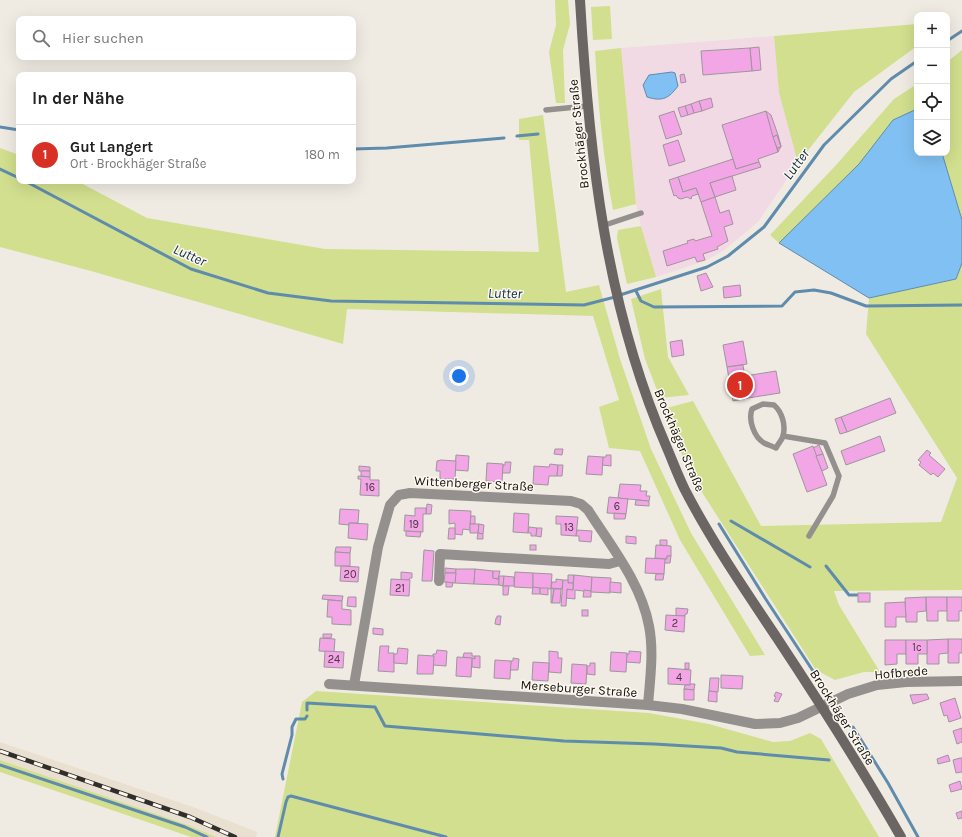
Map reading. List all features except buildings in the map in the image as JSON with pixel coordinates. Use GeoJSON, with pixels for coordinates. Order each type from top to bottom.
{"type":"FeatureCollection","features":[{"type":"Feature","properties":{"kind":"main road","name":"Brockhäger Straße"},"geometry":{"type":"LineString","coordinates":[[580,0],[587,106],[602,226],[612,278],[623,322],[650,406],[685,489],[721,553],[822,706],[900,837]]}},
{"type":"Feature","properties":{"kind":"street","name":"Wittenberger Straße"},"geometry":{"type":"LineString","coordinates":[[354,686],[378,547],[390,505],[399,495],[410,493],[570,501],[581,504],[588,510],[632,579],[643,604],[649,626],[651,647],[648,705]]}},
{"type":"Feature","properties":{"kind":"street"},"geometry":{"type":"LineString","coordinates":[[439,581],[440,554],[609,564],[620,561]]}},
{"type":"Feature","properties":{"kind":"street","name":"Hofbrede"},"geometry":{"type":"LineString","coordinates":[[822,706],[848,694],[877,685],[906,682],[962,681]]}},
{"type":"Feature","properties":{"kind":"street","name":"Merseburger Straße"},"geometry":{"type":"LineString","coordinates":[[329,684],[648,705],[682,709],[755,724],[780,723],[798,718],[822,706]]}},
{"type":"Feature","properties":{"kind":"lane"},"geometry":{"type":"LineString","coordinates":[[546,110],[587,106]]}},
{"type":"Feature","properties":{"kind":"lane"},"geometry":{"type":"LineString","coordinates":[[602,226],[641,213]]}},
{"type":"Feature","properties":{"kind":"lane"},"geometry":{"type":"LineString","coordinates":[[763,404],[774,405],[780,409],[783,421],[783,436],[776,448],[762,442],[752,428],[749,416],[752,409],[763,404]]}},
{"type":"Feature","properties":{"kind":"lane"},"geometry":{"type":"LineString","coordinates":[[783,436],[825,443],[838,476],[833,496],[809,536]]}},
{"type":"Feature","properties":{"kind":"shaded area"},"geometry":{"type":"Polygon","coordinates":[[[774,36],[779,93],[798,163],[758,222],[723,251],[705,261],[656,277],[636,204],[621,48],[774,36]]]}},
{"type":"Feature","properties":{"kind":"shaded area"},"geometry":{"type":"Polygon","coordinates":[[[0,742],[196,808],[257,832],[256,837],[216,837],[188,825],[0,760],[0,742]]]}},
{"type":"Feature","properties":{"kind":"green space"},"geometry":{"type":"Polygon","coordinates":[[[555,0],[568,0],[570,24],[563,50],[565,103],[556,103],[549,52],[556,25],[555,0]]]}},
{"type":"Feature","properties":{"kind":"green space"},"geometry":{"type":"Polygon","coordinates":[[[610,6],[612,39],[593,40],[591,7],[610,6]]]}},
{"type":"Feature","properties":{"kind":"green space"},"geometry":{"type":"Polygon","coordinates":[[[914,24],[914,48],[854,92],[798,163],[779,93],[774,36],[914,24]]]}},
{"type":"Feature","properties":{"kind":"green space"},"geometry":{"type":"Polygon","coordinates":[[[621,48],[636,204],[613,210],[601,130],[595,51],[621,48]]]}},
{"type":"Feature","properties":{"kind":"green space"},"geometry":{"type":"Polygon","coordinates":[[[962,50],[962,220],[943,156],[950,156],[950,60],[962,50]]]}},
{"type":"Feature","properties":{"kind":"green space"},"geometry":{"type":"Polygon","coordinates":[[[914,86],[914,110],[893,120],[859,164],[779,243],[770,235],[837,164],[894,99],[914,86]]]}},
{"type":"Feature","properties":{"kind":"green space"},"geometry":{"type":"Polygon","coordinates":[[[543,115],[566,292],[599,285],[620,359],[651,449],[691,533],[765,655],[750,656],[680,540],[640,451],[609,448],[599,407],[619,400],[593,316],[347,309],[343,344],[91,271],[0,247],[0,148],[16,154],[16,184],[83,184],[147,218],[325,249],[539,252],[529,140],[519,140],[519,119],[543,115]]]}},
{"type":"Feature","properties":{"kind":"green space"},"geometry":{"type":"Polygon","coordinates":[[[641,226],[656,277],[627,284],[617,238],[618,230],[641,226]]]}},
{"type":"Feature","properties":{"kind":"green space"},"geometry":{"type":"Polygon","coordinates":[[[962,263],[962,590],[834,591],[839,605],[880,672],[864,672],[835,680],[816,670],[689,472],[663,409],[693,401],[761,526],[941,522],[957,478],[866,334],[869,298],[956,279],[962,263]]]}},
{"type":"Feature","properties":{"kind":"green space"},"geometry":{"type":"Polygon","coordinates":[[[661,289],[668,357],[689,395],[660,398],[645,359],[631,299],[661,289]]]}},
{"type":"Feature","properties":{"kind":"green space"},"geometry":{"type":"Polygon","coordinates":[[[316,691],[649,713],[709,724],[773,742],[790,741],[810,733],[821,739],[879,837],[275,837],[302,702],[316,691]]]}},
{"type":"Feature","properties":{"kind":"green space"},"geometry":{"type":"Polygon","coordinates":[[[0,760],[188,825],[216,837],[191,837],[0,772],[0,760]]]}},
{"type":"Feature","properties":{"kind":"water"},"geometry":{"type":"Polygon","coordinates":[[[672,72],[675,73],[678,86],[672,93],[661,99],[647,97],[643,85],[649,75],[672,72]]]}},
{"type":"Feature","properties":{"kind":"water"},"geometry":{"type":"Polygon","coordinates":[[[914,110],[914,156],[943,156],[962,220],[962,263],[956,279],[869,298],[779,243],[859,164],[893,120],[914,110]]]}},
{"type":"Feature","properties":{"kind":"waterway","name":"Lutter"},"geometry":{"type":"LineString","coordinates":[[950,39],[962,31]]}},
{"type":"Feature","properties":{"kind":"waterway","name":"Lutter"},"geometry":{"type":"LineString","coordinates":[[620,295],[707,267],[728,256],[764,227],[824,145],[891,79],[914,63]]}},
{"type":"Feature","properties":{"kind":"waterway"},"geometry":{"type":"LineString","coordinates":[[0,127],[16,130]]}},
{"type":"Feature","properties":{"kind":"waterway"},"geometry":{"type":"LineString","coordinates":[[517,136],[538,134]]}},
{"type":"Feature","properties":{"kind":"waterway"},"geometry":{"type":"LineString","coordinates":[[356,149],[387,148],[504,138]]}},
{"type":"Feature","properties":{"kind":"waterway","name":"Lutter"},"geometry":{"type":"LineString","coordinates":[[0,169],[16,177]]}},
{"type":"Feature","properties":{"kind":"waterway","name":"Lutter"},"geometry":{"type":"LineString","coordinates":[[31,184],[191,269],[268,293],[331,301],[584,305],[615,297]]}},
{"type":"Feature","properties":{"kind":"waterway"},"geometry":{"type":"LineString","coordinates":[[636,291],[641,301],[654,307],[782,306],[795,292],[814,290],[831,293],[866,306],[962,305]]}},
{"type":"Feature","properties":{"kind":"waterway"},"geometry":{"type":"LineString","coordinates":[[731,521],[810,567]]}},
{"type":"Feature","properties":{"kind":"waterway"},"geometry":{"type":"LineString","coordinates":[[719,524],[813,671]]}},
{"type":"Feature","properties":{"kind":"waterway"},"geometry":{"type":"LineString","coordinates":[[826,566],[849,595],[857,595]]}},
{"type":"Feature","properties":{"kind":"waterway"},"geometry":{"type":"LineString","coordinates":[[307,710],[307,703],[375,707],[385,726],[564,741],[721,748],[737,752],[829,760]]}},
{"type":"Feature","properties":{"kind":"waterway"},"geometry":{"type":"LineString","coordinates":[[283,779],[282,774],[292,735],[292,727],[296,719],[305,719],[307,716]]}},
{"type":"Feature","properties":{"kind":"waterway"},"geometry":{"type":"LineString","coordinates":[[853,727],[888,783],[918,837]]}},
{"type":"Feature","properties":{"kind":"waterway"},"geometry":{"type":"LineString","coordinates":[[0,765],[185,827],[207,837]]}},
{"type":"Feature","properties":{"kind":"waterway"},"geometry":{"type":"LineString","coordinates":[[278,837],[286,802],[288,797],[291,796],[446,837]]}},
{"type":"Feature","properties":{"kind":"railway"},"geometry":{"type":"LineString","coordinates":[[0,751],[190,817],[235,837]]}},
{"type":"Feature","properties":{"kind":"place","name":"Gut Langert"},"geometry":{"type":"Point","coordinates":[740,385]}}]}
